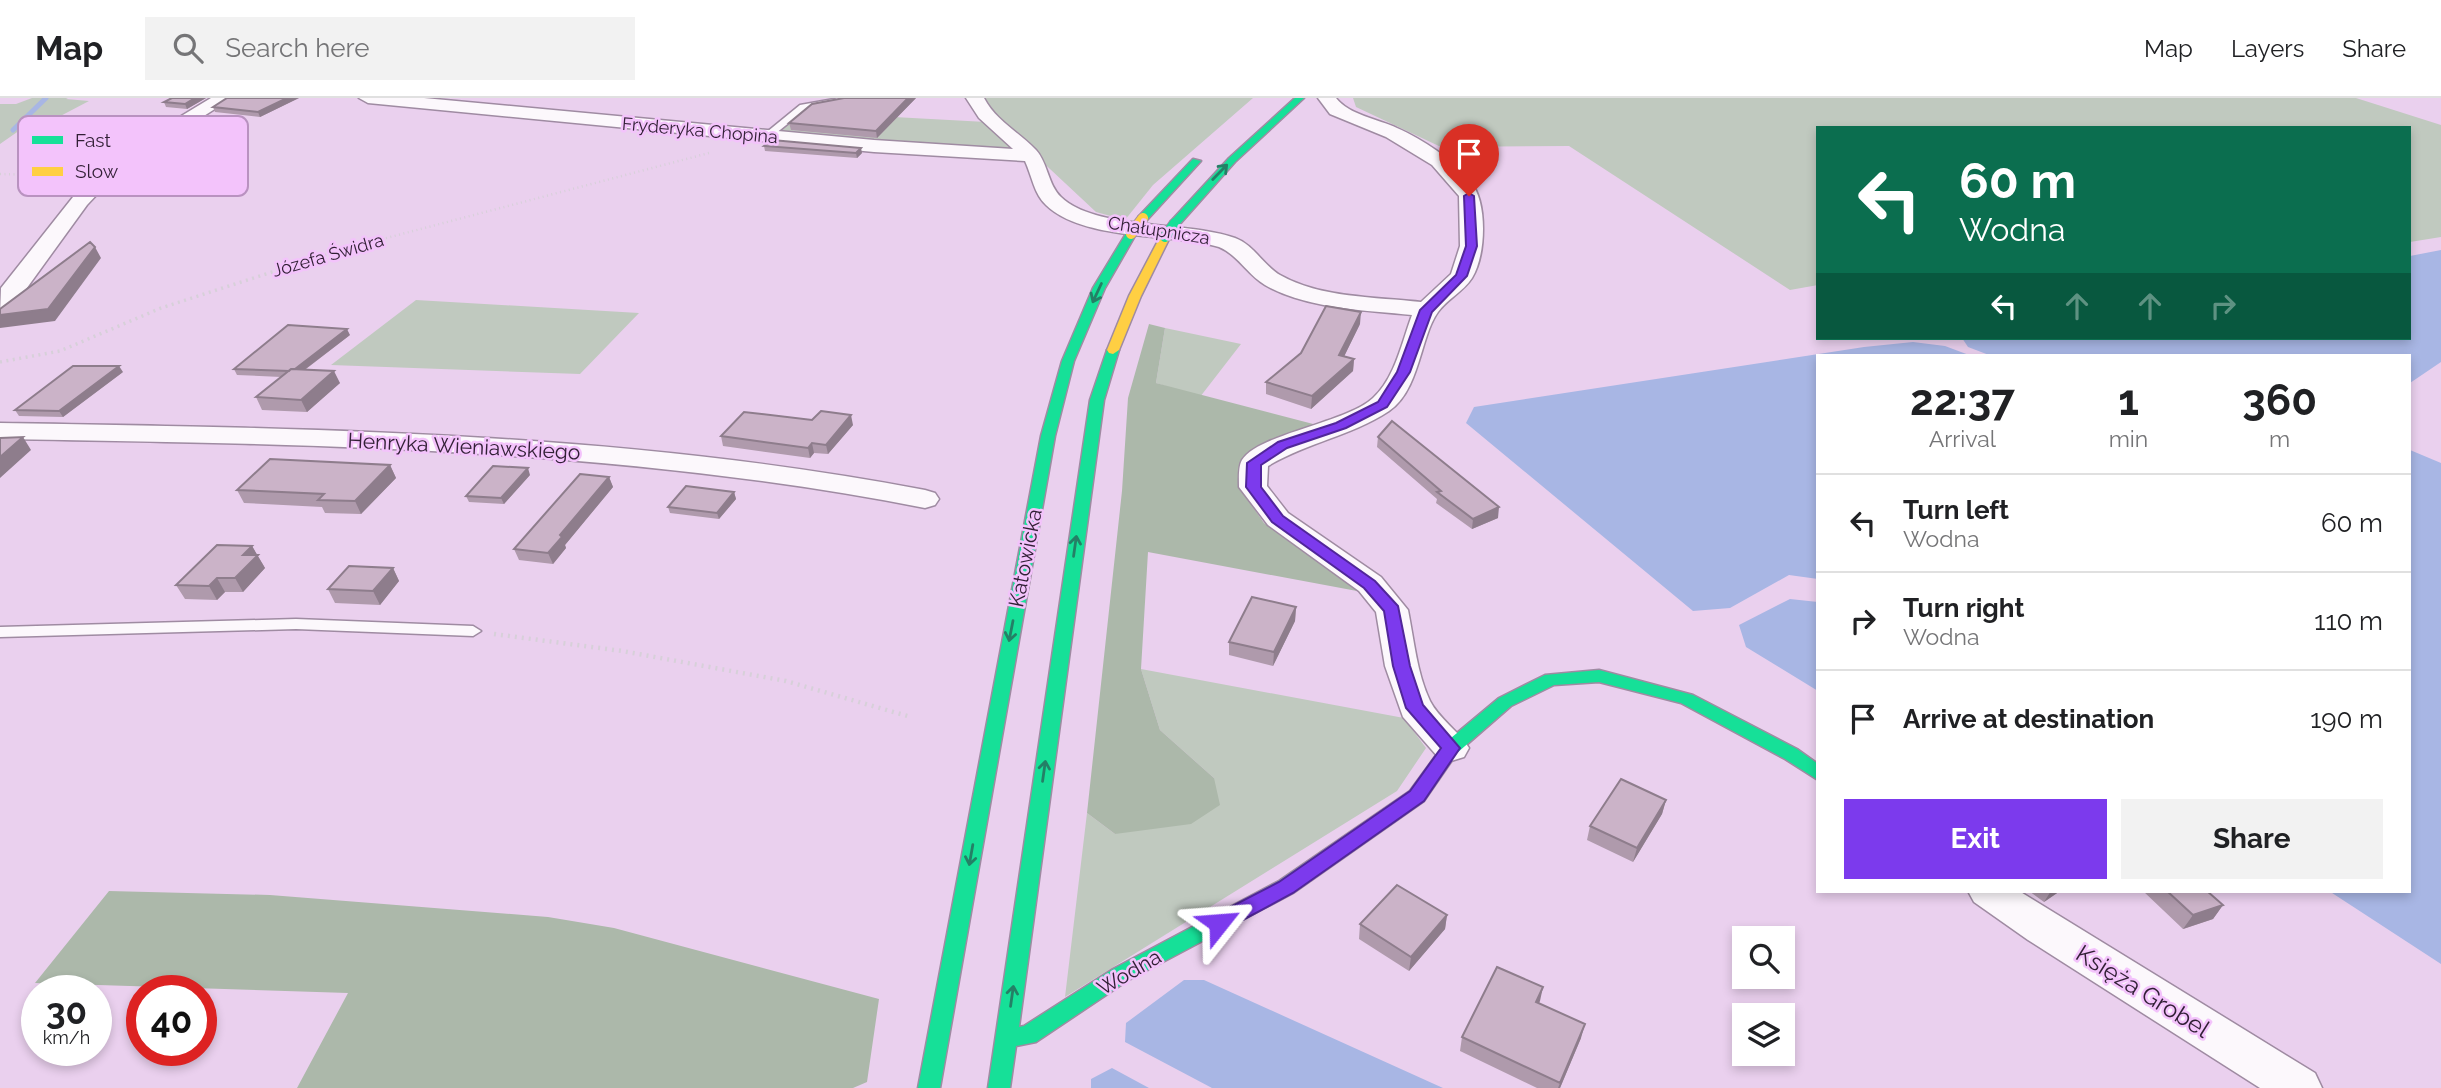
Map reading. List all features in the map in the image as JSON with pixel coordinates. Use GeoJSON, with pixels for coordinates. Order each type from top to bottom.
{"type":"FeatureCollection","features":[{"type":"Feature","properties":{"kind":"main road"},"geometry":{"type":"LineString","coordinates":[[999,1088],[1097,400],[1115,339],[1136,288],[1175,223],[1231,160],[1300,98]]}},
{"type":"Feature","properties":{"kind":"main road","name":"Katowicka"},"geometry":{"type":"LineString","coordinates":[[929,1088],[1048,436],[1068,361],[1099,288],[1131,234],[1208,151]]}},
{"type":"Feature","properties":{"kind":"main road"},"geometry":{"type":"LineString","coordinates":[[1451,748],[1505,702],[1551,679],[1599,676],[1688,699],[1791,754],[1816,772]]}},
{"type":"Feature","properties":{"kind":"main road","name":"Wodna"},"geometry":{"type":"LineString","coordinates":[[1006,1038],[1028,1035],[1120,975],[1286,887],[1417,796],[1451,748]]}},
{"type":"Feature","properties":{"kind":"street"},"geometry":{"type":"LineString","coordinates":[[194,116],[223,98]]}},
{"type":"Feature","properties":{"kind":"street","name":"Fryderyka Chopina"},"geometry":{"type":"LineString","coordinates":[[368,98],[767,136],[1031,156]]}},
{"type":"Feature","properties":{"kind":"street","name":"Chałupnicza"},"geometry":{"type":"LineString","coordinates":[[975,98],[981,110],[1031,156],[1051,200],[1066,211],[1115,223],[1200,234],[1230,243],[1270,279],[1291,288],[1426,310]]}},
{"type":"Feature","properties":{"kind":"street"},"geometry":{"type":"LineString","coordinates":[[1327,98],[1336,110],[1393,133],[1439,161],[1463,185],[1469,196],[1471,246],[1462,276],[1426,310],[1404,372],[1382,404],[1341,425],[1283,445],[1254,463],[1254,487],[1278,519],[1370,584],[1392,610],[1402,666],[1415,708],[1451,748]]}},
{"type":"Feature","properties":{"kind":"street"},"geometry":{"type":"LineString","coordinates":[[0,309],[17,283],[88,196]]}},
{"type":"Feature","properties":{"kind":"street","name":"Henryka Wieniawskiego"},"geometry":{"type":"LineString","coordinates":[[0,431],[261,436],[558,450],[764,470],[925,499]]}},
{"type":"Feature","properties":{"kind":"street","name":"Księża Grobel"},"geometry":{"type":"LineString","coordinates":[[1992,893],[2042,928],[2298,1088]]}},
{"type":"Feature","properties":{"kind":"lane"},"geometry":{"type":"LineString","coordinates":[[767,136],[803,107],[841,101]]}},
{"type":"Feature","properties":{"kind":"lane"},"geometry":{"type":"LineString","coordinates":[[0,632],[246,622],[391,624],[473,631]]}},
{"type":"Feature","properties":{"kind":"path","name":"Józefa Świdra"},"geometry":{"type":"LineString","coordinates":[[0,362],[60,351],[161,309],[341,250],[662,166]]}},
{"type":"Feature","properties":{"kind":"path"},"geometry":{"type":"LineString","coordinates":[[0,174],[18,175]]}},
{"type":"Feature","properties":{"kind":"path"},"geometry":{"type":"LineString","coordinates":[[473,631],[622,650],[786,681],[911,717]]}},
{"type":"Feature","properties":{"kind":"shaded area"},"geometry":{"type":"Polygon","coordinates":[[[32,98],[89,101],[60,116],[18,116],[18,131],[0,144],[0,104],[16,104],[32,98]]]}},
{"type":"Feature","properties":{"kind":"shaded area"},"geometry":{"type":"Polygon","coordinates":[[[981,98],[1253,98],[1153,185],[1125,220],[1096,212],[987,110],[981,98]]]}},
{"type":"Feature","properties":{"kind":"shaded area"},"geometry":{"type":"Polygon","coordinates":[[[1353,98],[2356,98],[2441,125],[2441,237],[2411,242],[2411,126],[1816,126],[1816,285],[1790,290],[1569,146],[1441,147],[1356,107],[1353,98]]]}},
{"type":"Feature","properties":{"kind":"shaded area"},"geometry":{"type":"Polygon","coordinates":[[[802,112],[986,122],[1016,148],[1005,152],[777,134],[802,112]]]}},
{"type":"Feature","properties":{"kind":"shaded area"},"geometry":{"type":"Polygon","coordinates":[[[416,300],[639,313],[580,374],[331,365],[416,300]]]}},
{"type":"Feature","properties":{"kind":"shaded area"},"geometry":{"type":"Polygon","coordinates":[[[1165,328],[1241,344],[1200,397],[1156,383],[1165,328]]]}},
{"type":"Feature","properties":{"kind":"shaded area"},"geometry":{"type":"Polygon","coordinates":[[[1141,669],[1404,718],[1426,748],[1397,791],[1065,997],[1087,813],[1115,834],[1214,778],[1160,730],[1141,669]]]}},
{"type":"Feature","properties":{"kind":"green space"},"geometry":{"type":"Polygon","coordinates":[[[1149,324],[1165,328],[1156,383],[1317,425],[1262,445],[1242,491],[1264,523],[1336,573],[1357,591],[1148,552],[1141,669],[1160,730],[1214,778],[1220,805],[1191,824],[1115,834],[1087,813],[1122,491],[1128,398],[1149,324]]]}},
{"type":"Feature","properties":{"kind":"green space"},"geometry":{"type":"Polygon","coordinates":[[[109,891],[270,895],[548,917],[614,928],[879,999],[867,1082],[853,1088],[297,1088],[348,993],[217,989],[217,975],[126,975],[126,986],[112,985],[112,975],[41,975],[109,891]]]}},
{"type":"Feature","properties":{"kind":"water"},"geometry":{"type":"Polygon","coordinates":[[[2441,250],[2441,362],[2411,382],[2411,354],[1986,354],[1968,347],[1963,340],[2411,340],[2411,256],[2441,250]]]}},
{"type":"Feature","properties":{"kind":"water"},"geometry":{"type":"Polygon","coordinates":[[[1913,342],[1945,346],[1966,354],[1818,354],[1913,342]]]}},
{"type":"Feature","properties":{"kind":"water"},"geometry":{"type":"Polygon","coordinates":[[[1816,354],[1816,579],[1789,575],[1730,608],[1693,611],[1466,423],[1474,407],[1816,354]]]}},
{"type":"Feature","properties":{"kind":"water"},"geometry":{"type":"Polygon","coordinates":[[[2411,450],[2441,463],[2441,964],[2332,893],[2411,893],[2411,450]]]}},
{"type":"Feature","properties":{"kind":"water"},"geometry":{"type":"Polygon","coordinates":[[[1790,599],[1816,602],[1816,690],[1746,647],[1739,625],[1790,599]]]}},
{"type":"Feature","properties":{"kind":"water"},"geometry":{"type":"Polygon","coordinates":[[[1184,980],[1204,980],[1443,1088],[1212,1088],[1125,1042],[1126,1023],[1184,980]]]}},
{"type":"Feature","properties":{"kind":"water"},"geometry":{"type":"Polygon","coordinates":[[[1112,1068],[1149,1088],[1091,1088],[1091,1079],[1112,1068]]]}},
{"type":"Feature","properties":{"kind":"building"},"geometry":{"type":"Polygon","coordinates":[[[172,98],[195,98],[185,104],[164,102],[172,98]]]}},
{"type":"Feature","properties":{"kind":"building"},"geometry":{"type":"Polygon","coordinates":[[[227,98],[287,98],[258,112],[213,107],[227,98]]]}},
{"type":"Feature","properties":{"kind":"building"},"geometry":{"type":"Polygon","coordinates":[[[844,98],[908,98],[876,131],[789,123],[812,104],[844,98]]]}},
{"type":"Feature","properties":{"kind":"building"},"geometry":{"type":"Polygon","coordinates":[[[772,140],[861,148],[856,153],[764,146],[772,140]]]}},
{"type":"Feature","properties":{"kind":"building"},"geometry":{"type":"Polygon","coordinates":[[[90,242],[95,247],[48,309],[0,315],[0,309],[90,242]]]}},
{"type":"Feature","properties":{"kind":"building"},"geometry":{"type":"Polygon","coordinates":[[[1326,306],[1361,312],[1339,355],[1354,359],[1312,396],[1266,382],[1301,353],[1326,306]]]}},
{"type":"Feature","properties":{"kind":"building"},"geometry":{"type":"Polygon","coordinates":[[[288,325],[347,329],[295,369],[234,369],[288,325]]]}},
{"type":"Feature","properties":{"kind":"building"},"geometry":{"type":"Polygon","coordinates":[[[73,366],[119,366],[59,411],[15,410],[73,366]]]}},
{"type":"Feature","properties":{"kind":"building"},"geometry":{"type":"Polygon","coordinates":[[[291,369],[334,371],[301,400],[256,397],[291,369]]]}},
{"type":"Feature","properties":{"kind":"building"},"geometry":{"type":"Polygon","coordinates":[[[821,411],[851,415],[826,445],[812,443],[808,448],[721,436],[744,412],[812,420],[821,411]]]}},
{"type":"Feature","properties":{"kind":"building"},"geometry":{"type":"Polygon","coordinates":[[[1392,421],[1499,507],[1473,519],[1437,492],[1441,491],[1378,437],[1392,421]]]}},
{"type":"Feature","properties":{"kind":"building"},"geometry":{"type":"Polygon","coordinates":[[[23,437],[0,457],[0,438],[23,437]]]}},
{"type":"Feature","properties":{"kind":"building"},"geometry":{"type":"Polygon","coordinates":[[[270,459],[390,465],[355,501],[318,500],[324,494],[237,490],[270,459]]]}},
{"type":"Feature","properties":{"kind":"building"},"geometry":{"type":"Polygon","coordinates":[[[493,466],[528,468],[501,498],[466,496],[493,466]]]}},
{"type":"Feature","properties":{"kind":"building"},"geometry":{"type":"Polygon","coordinates":[[[580,474],[609,477],[548,553],[514,549],[580,474]]]}},
{"type":"Feature","properties":{"kind":"building"},"geometry":{"type":"Polygon","coordinates":[[[686,486],[734,492],[717,513],[668,507],[686,486]]]}},
{"type":"Feature","properties":{"kind":"building"},"geometry":{"type":"Polygon","coordinates":[[[217,545],[252,546],[243,555],[258,555],[235,578],[217,578],[209,586],[176,585],[217,545]]]}},
{"type":"Feature","properties":{"kind":"building"},"geometry":{"type":"Polygon","coordinates":[[[349,566],[393,568],[373,591],[328,589],[349,566]]]}},
{"type":"Feature","properties":{"kind":"building"},"geometry":{"type":"Polygon","coordinates":[[[1252,597],[1296,607],[1274,652],[1229,642],[1252,597]]]}},
{"type":"Feature","properties":{"kind":"building"},"geometry":{"type":"Polygon","coordinates":[[[1621,779],[1666,800],[1637,848],[1590,826],[1621,779]]]}},
{"type":"Feature","properties":{"kind":"building"},"geometry":{"type":"Polygon","coordinates":[[[1397,885],[1447,915],[1411,957],[1360,924],[1397,885]]]}},
{"type":"Feature","properties":{"kind":"building"},"geometry":{"type":"Polygon","coordinates":[[[2169,893],[2209,893],[2223,905],[2193,915],[2169,893]]]}},
{"type":"Feature","properties":{"kind":"building"},"geometry":{"type":"Polygon","coordinates":[[[1497,967],[1543,987],[1536,1002],[1585,1024],[1560,1083],[1462,1037],[1497,967]]]}},
{"type":"Feature","properties":{"kind":"waterway"},"geometry":{"type":"LineString","coordinates":[[27,116],[46,98]]}},
{"type":"Feature","properties":{"kind":"waterway"},"geometry":{"type":"LineString","coordinates":[[13,130],[18,125]]}},
{"type":"Feature","properties":{"kind":"traffic: fast"},"geometry":{"type":"LineString","coordinates":[[1175,223],[1232,160],[1300,98]]}},
{"type":"Feature","properties":{"kind":"traffic: fast"},"geometry":{"type":"LineString","coordinates":[[1143,218],[1196,161]]}},
{"type":"Feature","properties":{"kind":"traffic: fast"},"geometry":{"type":"LineString","coordinates":[[1165,237],[1175,223]]}},
{"type":"Feature","properties":{"kind":"traffic: fast"},"geometry":{"type":"LineString","coordinates":[[929,1088],[1048,436],[1068,361],[1099,288],[1131,234]]}},
{"type":"Feature","properties":{"kind":"traffic: fast"},"geometry":{"type":"LineString","coordinates":[[999,1088],[1097,400],[1113,350]]}},
{"type":"Feature","properties":{"kind":"traffic: fast"},"geometry":{"type":"LineString","coordinates":[[1006,1038],[1028,1035],[1120,975],[1286,887],[1417,796],[1451,748],[1505,702],[1551,679],[1599,676],[1687,699],[1791,754],[1816,772]]}},
{"type":"Feature","properties":{"kind":"traffic: slow"},"geometry":{"type":"LineString","coordinates":[[1131,234],[1143,218]]}},
{"type":"Feature","properties":{"kind":"traffic: slow"},"geometry":{"type":"LineString","coordinates":[[1113,350],[1135,296],[1165,237]]}},
{"type":"Feature","properties":{"kind":"route"},"geometry":{"type":"LineString","coordinates":[[1219,923],[1286,887],[1417,796],[1451,748],[1415,708],[1402,666],[1392,610],[1370,584],[1278,519],[1254,487],[1254,463],[1283,445],[1341,425],[1382,404],[1404,372],[1426,310],[1462,276],[1471,246],[1469,196]]}}]}
